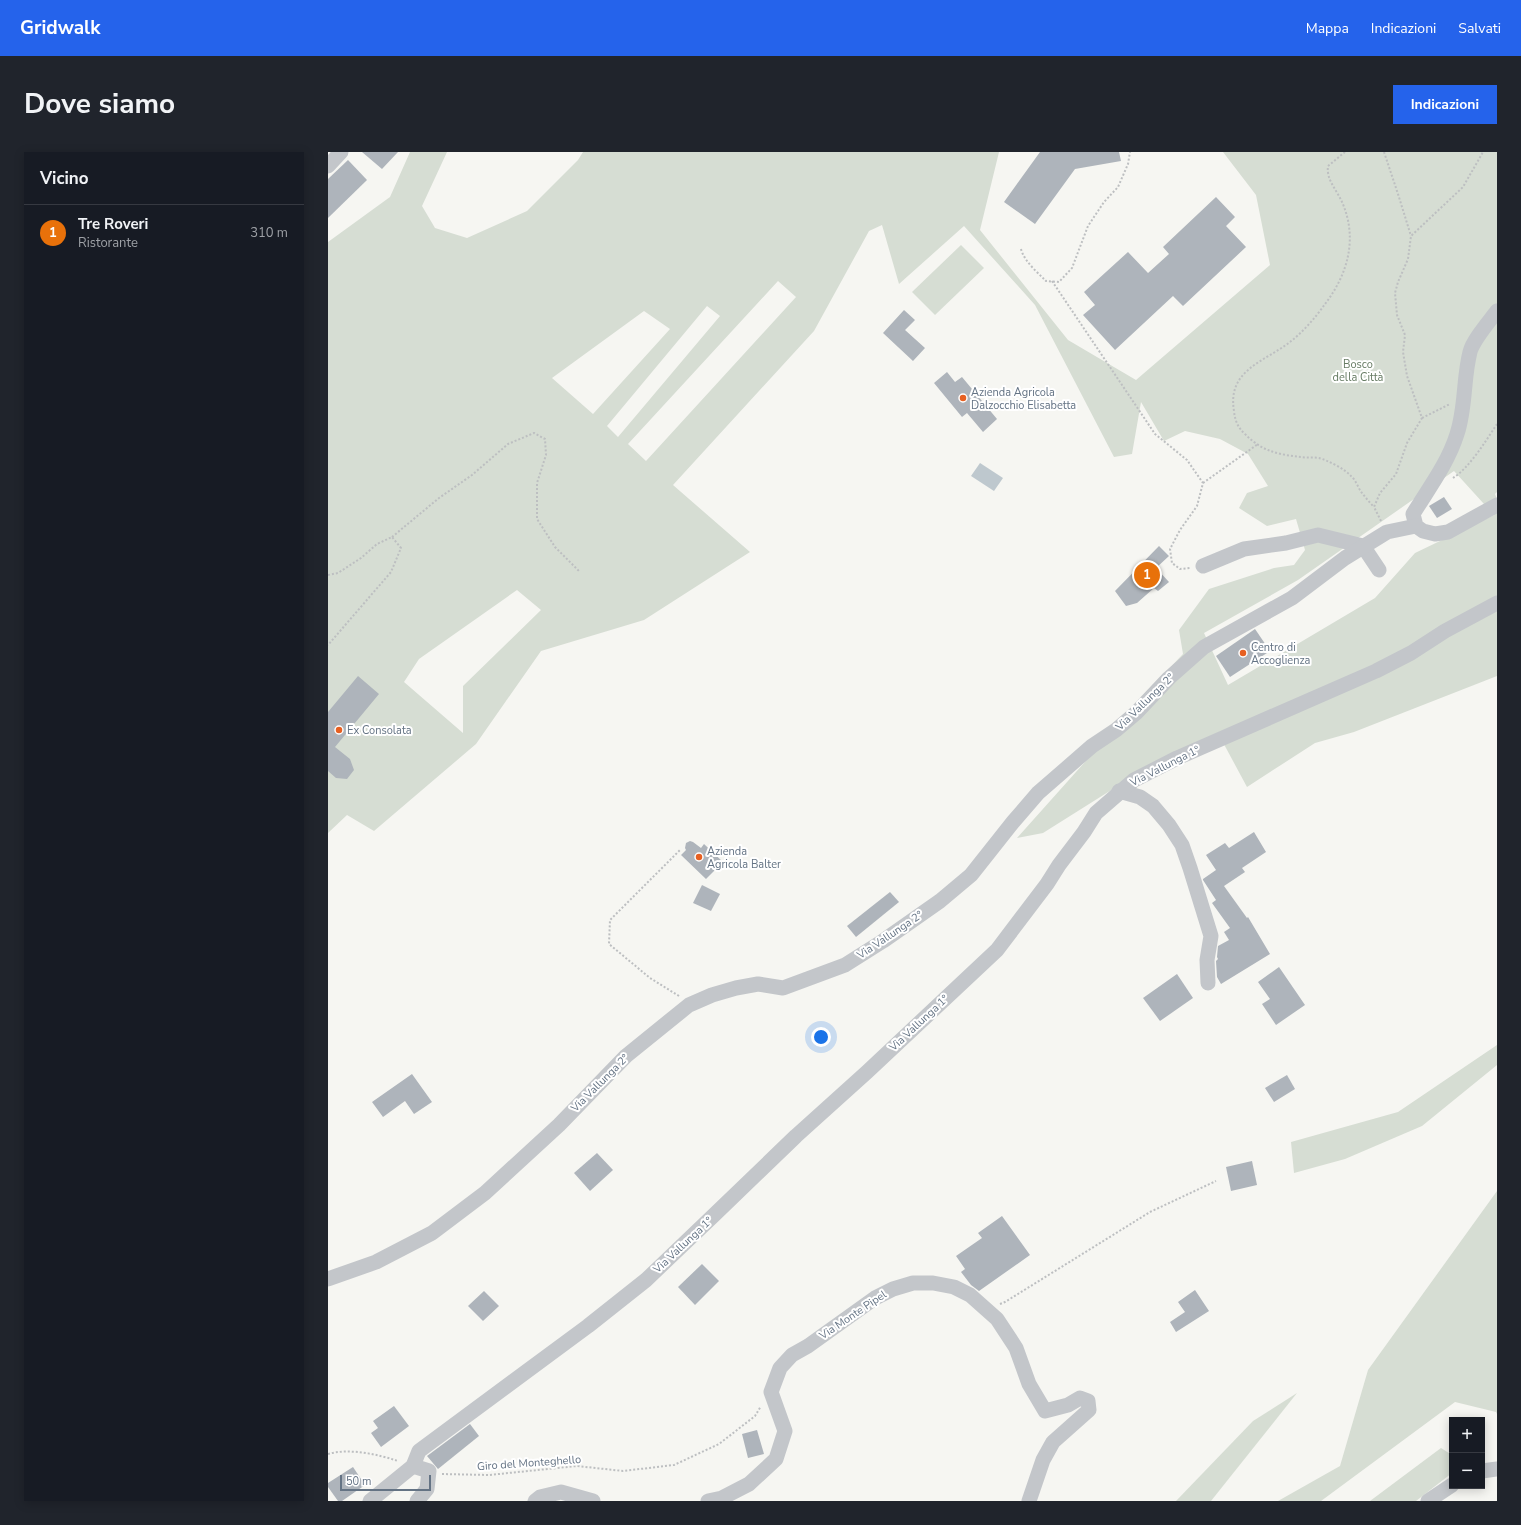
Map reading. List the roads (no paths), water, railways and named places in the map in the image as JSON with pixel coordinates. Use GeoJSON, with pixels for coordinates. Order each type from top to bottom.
{"type":"FeatureCollection","features":[{"type":"Feature","properties":{"kind":"street"},"geometry":{"type":"LineString","coordinates":[[328,166],[341,152]]}},
{"type":"Feature","properties":{"kind":"street"},"geometry":{"type":"LineString","coordinates":[[1497,311],[1483,329],[1470,351],[1464,406],[1457,434],[1443,466],[1414,514],[1416,526],[1423,531],[1435,534],[1448,532],[1497,505]]}},
{"type":"Feature","properties":{"kind":"street","name":"Via Vallunga 2°"},"geometry":{"type":"LineString","coordinates":[[328,1279],[376,1262],[432,1233],[484,1193],[559,1125],[626,1056],[690,1005],[712,995],[736,988],[758,984],[783,988],[845,965],[928,910],[971,875],[1013,822],[1038,794],[1092,746],[1116,730],[1136,713],[1169,678],[1204,647],[1292,598],[1345,558],[1387,532],[1416,526]]}},
{"type":"Feature","properties":{"kind":"street"},"geometry":{"type":"LineString","coordinates":[[1203,566],[1244,549],[1286,543],[1318,535],[1363,546],[1380,570]]}},
{"type":"Feature","properties":{"kind":"street","name":"Via Vallunga 1°"},"geometry":{"type":"LineString","coordinates":[[370,1501],[412,1466],[419,1451],[588,1326],[646,1280],[796,1136],[867,1072],[991,955],[1047,884],[1058,865],[1084,832],[1096,813],[1120,791],[1134,780],[1177,758],[1376,671],[1497,603]]}},
{"type":"Feature","properties":{"kind":"street"},"geometry":{"type":"LineString","coordinates":[[1120,791],[1140,797],[1153,806],[1169,825],[1182,845],[1211,936],[1207,960],[1208,983]]}},
{"type":"Feature","properties":{"kind":"street","name":"Via Monte Pipel"},"geometry":{"type":"LineString","coordinates":[[708,1501],[722,1498],[749,1484],[776,1459],[785,1431],[771,1392],[780,1368],[792,1355],[814,1342],[875,1298],[893,1289],[913,1283],[933,1282],[954,1287],[970,1295],[996,1319],[1016,1348],[1029,1384],[1045,1411],[1068,1405],[1080,1398],[1088,1401],[1089,1410],[1053,1442],[1043,1460],[1029,1501]]}},
{"type":"Feature","properties":{"kind":"street"},"geometry":{"type":"LineString","coordinates":[[412,1466],[429,1471],[427,1489],[417,1501]]}},
{"type":"Feature","properties":{"kind":"street"},"geometry":{"type":"LineString","coordinates":[[1485,1470],[1497,1468]]}},
{"type":"Feature","properties":{"kind":"street"},"geometry":{"type":"LineString","coordinates":[[1428,1501],[1449,1487]]}},
{"type":"Feature","properties":{"kind":"street"},"geometry":{"type":"LineString","coordinates":[[535,1501],[540,1497],[561,1492],[593,1501]]}},
{"type":"Feature","properties":{"kind":"place","name":"Azienda Agricola Dalzocchio Elisabetta"},"geometry":{"type":"Point","coordinates":[963,398]}},
{"type":"Feature","properties":{"kind":"place","name":"Tre Roveri"},"geometry":{"type":"Point","coordinates":[1147,575]}},
{"type":"Feature","properties":{"kind":"place","name":"Centro di Accoglienza"},"geometry":{"type":"Point","coordinates":[1243,653]}},
{"type":"Feature","properties":{"kind":"place","name":"Ex Consolata"},"geometry":{"type":"Point","coordinates":[339,730]}},
{"type":"Feature","properties":{"kind":"place","name":"Azienda Agricola Balter"},"geometry":{"type":"Point","coordinates":[699,857]}},
{"type":"Feature","properties":{"kind":"park label","name":"Bosco della Città"},"geometry":{"type":"Point","coordinates":[1358,370]}}]}
